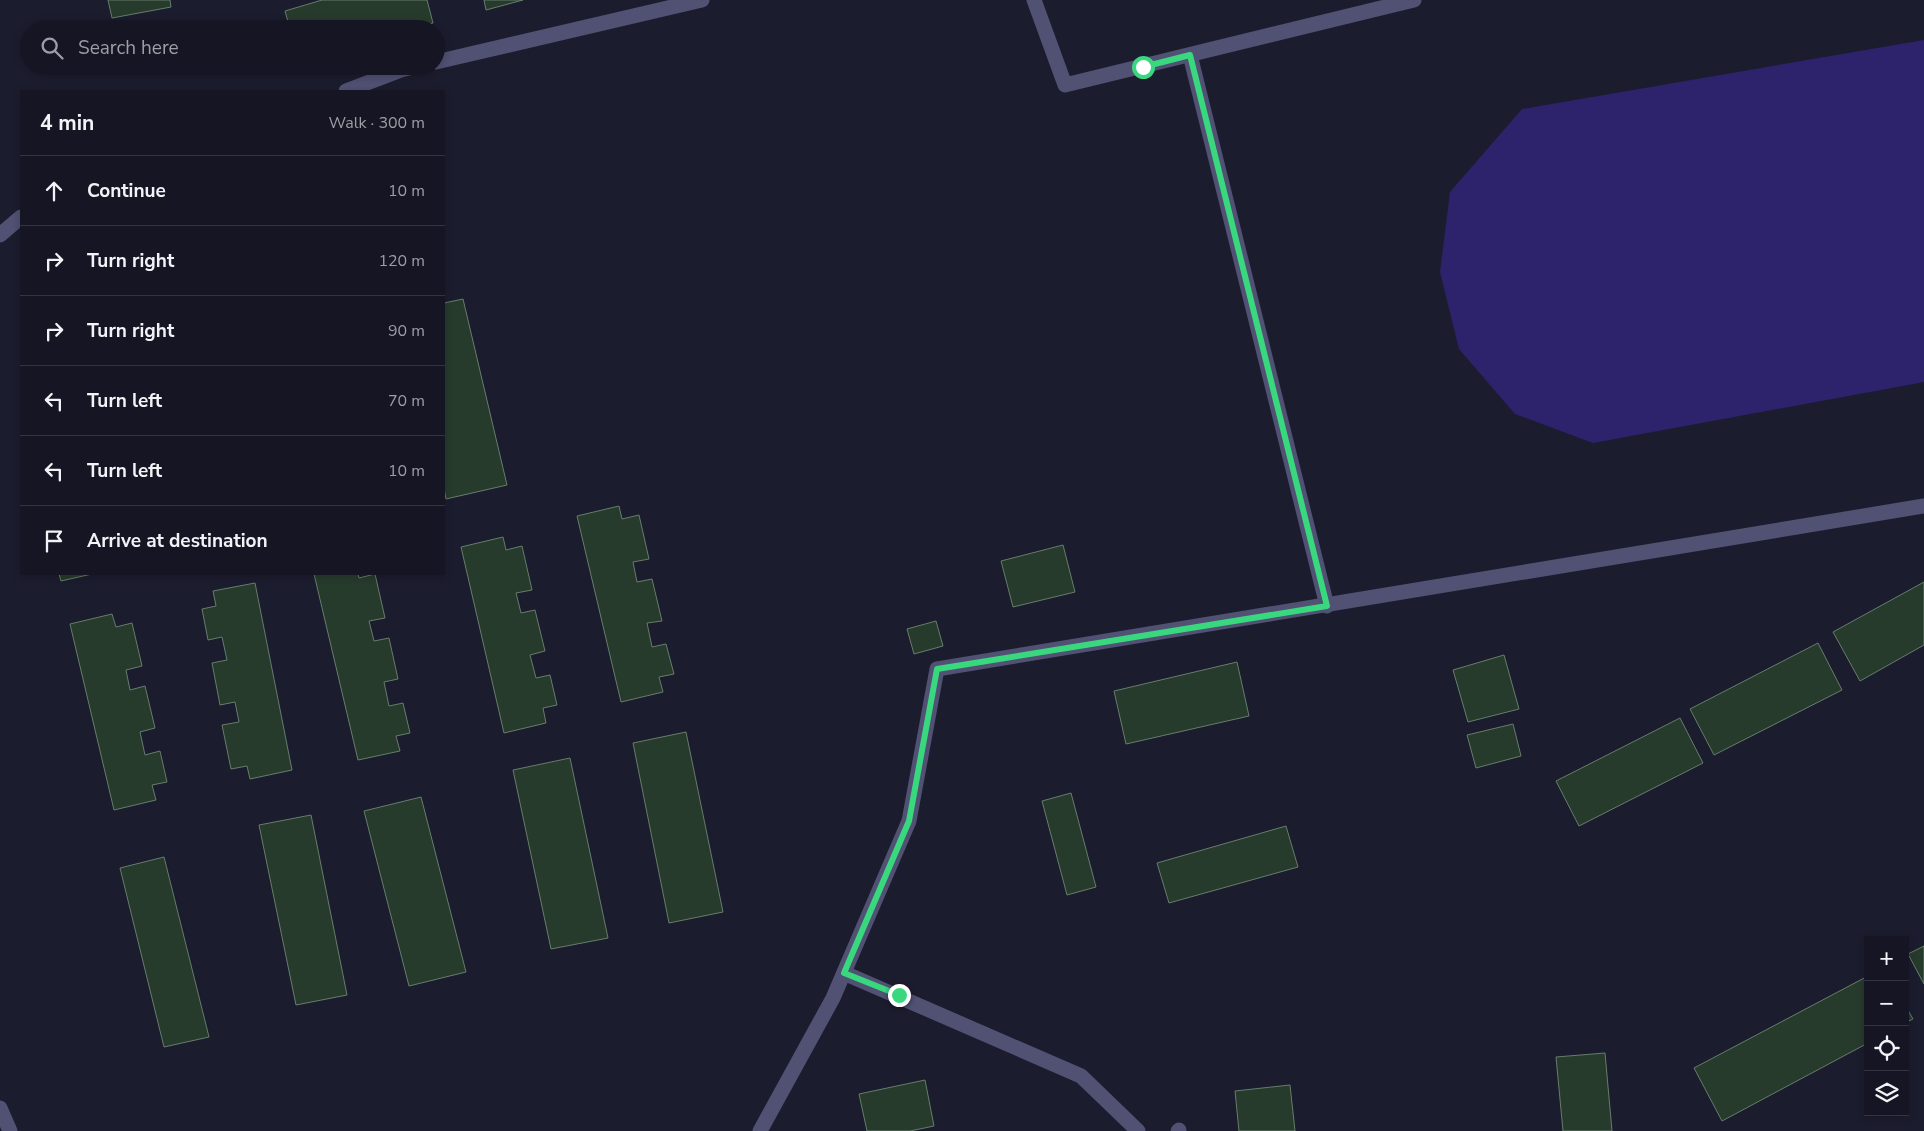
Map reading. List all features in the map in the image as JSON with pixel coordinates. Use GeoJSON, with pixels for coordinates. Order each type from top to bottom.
{"type":"FeatureCollection","features":[{"type":"Feature","properties":{"kind":"lane"},"geometry":{"type":"LineString","coordinates":[[445,60],[702,0]]}},
{"type":"Feature","properties":{"kind":"lane"},"geometry":{"type":"LineString","coordinates":[[1034,0],[1066,85],[1414,0]]}},
{"type":"Feature","properties":{"kind":"lane"},"geometry":{"type":"LineString","coordinates":[[1190,55],[1327,606]]}},
{"type":"Feature","properties":{"kind":"lane"},"geometry":{"type":"LineString","coordinates":[[349,90],[388,75]]}},
{"type":"Feature","properties":{"kind":"lane"},"geometry":{"type":"LineString","coordinates":[[0,235],[20,218]]}},
{"type":"Feature","properties":{"kind":"lane"},"geometry":{"type":"LineString","coordinates":[[760,1131],[833,998],[909,821],[937,669],[1924,506]]}},
{"type":"Feature","properties":{"kind":"lane"},"geometry":{"type":"LineString","coordinates":[[844,973],[1081,1076],[1138,1131]]}},
{"type":"Feature","properties":{"kind":"lane"},"geometry":{"type":"LineString","coordinates":[[0,1108],[10,1131]]}},
{"type":"Feature","properties":{"kind":"shaded area"},"geometry":{"type":"Polygon","coordinates":[[[1924,40],[1924,382],[1593,443],[1515,414],[1459,349],[1440,272],[1450,192],[1522,109],[1924,40]]]}},
{"type":"Feature","properties":{"kind":"building"},"geometry":{"type":"Polygon","coordinates":[[[108,0],[170,0],[171,7],[112,18],[108,0]]]}},
{"type":"Feature","properties":{"kind":"building"},"geometry":{"type":"Polygon","coordinates":[[[322,0],[427,0],[432,20],[288,20],[285,11],[322,0]]]}},
{"type":"Feature","properties":{"kind":"building"},"geometry":{"type":"Polygon","coordinates":[[[484,0],[523,0],[486,10],[484,0]]]}},
{"type":"Feature","properties":{"kind":"building"},"geometry":{"type":"Polygon","coordinates":[[[463,299],[507,485],[446,499],[445,494],[445,303],[463,299]]]}},
{"type":"Feature","properties":{"kind":"building"},"geometry":{"type":"Polygon","coordinates":[[[619,506],[622,519],[639,515],[649,559],[633,562],[637,582],[652,579],[662,621],[647,623],[652,647],[666,644],[674,674],[659,677],[663,692],[621,702],[577,516],[619,506]]]}},
{"type":"Feature","properties":{"kind":"building"},"geometry":{"type":"Polygon","coordinates":[[[503,537],[506,550],[522,546],[532,590],[516,593],[521,613],[535,610],[545,651],[530,655],[536,678],[550,675],[557,705],[543,708],[546,723],[504,733],[461,547],[503,537]]]}},
{"type":"Feature","properties":{"kind":"building"},"geometry":{"type":"Polygon","coordinates":[[[1063,545],[1075,592],[1013,607],[1001,561],[1063,545]]]}},
{"type":"Feature","properties":{"kind":"building"},"geometry":{"type":"Polygon","coordinates":[[[59,575],[88,575],[61,581],[59,575]]]}},
{"type":"Feature","properties":{"kind":"building"},"geometry":{"type":"Polygon","coordinates":[[[314,575],[358,575],[359,578],[375,575],[385,618],[369,621],[374,641],[389,638],[398,679],[384,682],[389,706],[403,703],[410,733],[396,736],[400,751],[358,760],[314,575]]]}},
{"type":"Feature","properties":{"kind":"building"},"geometry":{"type":"Polygon","coordinates":[[[1924,582],[1924,645],[1860,681],[1833,632],[1924,582]]]}},
{"type":"Feature","properties":{"kind":"building"},"geometry":{"type":"Polygon","coordinates":[[[255,583],[292,770],[250,779],[247,766],[231,769],[222,725],[239,722],[235,702],[220,705],[212,663],[227,660],[222,637],[208,640],[202,609],[216,606],[213,591],[255,583]]]}},
{"type":"Feature","properties":{"kind":"building"},"geometry":{"type":"Polygon","coordinates":[[[112,614],[116,627],[132,623],[142,666],[126,670],[130,690],[145,686],[155,728],[140,732],[145,755],[160,751],[167,782],[152,785],[156,800],[114,810],[70,624],[112,614]]]}},
{"type":"Feature","properties":{"kind":"building"},"geometry":{"type":"Polygon","coordinates":[[[936,621],[943,646],[914,654],[907,629],[936,621]]]}},
{"type":"Feature","properties":{"kind":"building"},"geometry":{"type":"Polygon","coordinates":[[[1818,643],[1842,690],[1714,755],[1690,709],[1818,643]]]}},
{"type":"Feature","properties":{"kind":"building"},"geometry":{"type":"Polygon","coordinates":[[[1504,655],[1519,709],[1468,722],[1453,670],[1504,655]]]}},
{"type":"Feature","properties":{"kind":"building"},"geometry":{"type":"Polygon","coordinates":[[[1237,662],[1249,716],[1126,744],[1114,691],[1237,662]]]}},
{"type":"Feature","properties":{"kind":"building"},"geometry":{"type":"Polygon","coordinates":[[[1680,718],[1703,763],[1579,826],[1556,781],[1680,718]]]}},
{"type":"Feature","properties":{"kind":"building"},"geometry":{"type":"Polygon","coordinates":[[[1513,724],[1521,756],[1476,768],[1467,735],[1513,724]]]}},
{"type":"Feature","properties":{"kind":"building"},"geometry":{"type":"Polygon","coordinates":[[[686,732],[723,912],[669,923],[633,743],[686,732]]]}},
{"type":"Feature","properties":{"kind":"building"},"geometry":{"type":"Polygon","coordinates":[[[570,758],[608,938],[551,949],[513,770],[570,758]]]}},
{"type":"Feature","properties":{"kind":"building"},"geometry":{"type":"Polygon","coordinates":[[[1071,793],[1096,887],[1067,895],[1042,801],[1071,793]]]}},
{"type":"Feature","properties":{"kind":"building"},"geometry":{"type":"Polygon","coordinates":[[[421,797],[466,972],[409,986],[364,811],[421,797]]]}},
{"type":"Feature","properties":{"kind":"building"},"geometry":{"type":"Polygon","coordinates":[[[311,815],[347,995],[296,1005],[259,825],[311,815]]]}},
{"type":"Feature","properties":{"kind":"building"},"geometry":{"type":"Polygon","coordinates":[[[1286,826],[1298,867],[1169,903],[1157,863],[1286,826]]]}},
{"type":"Feature","properties":{"kind":"building"},"geometry":{"type":"Polygon","coordinates":[[[164,857],[209,1037],[164,1047],[120,868],[164,857]]]}},
{"type":"Feature","properties":{"kind":"building"},"geometry":{"type":"Polygon","coordinates":[[[1924,946],[1924,984],[1909,956],[1909,954],[1924,946]]]}},
{"type":"Feature","properties":{"kind":"building"},"geometry":{"type":"Polygon","coordinates":[[[1864,978],[1864,1045],[1722,1121],[1694,1068],[1864,978]]]}},
{"type":"Feature","properties":{"kind":"building"},"geometry":{"type":"Polygon","coordinates":[[[1909,1012],[1913,1019],[1909,1021],[1909,1012]]]}},
{"type":"Feature","properties":{"kind":"building"},"geometry":{"type":"Polygon","coordinates":[[[1605,1053],[1612,1131],[1563,1131],[1556,1057],[1605,1053]]]}},
{"type":"Feature","properties":{"kind":"building"},"geometry":{"type":"Polygon","coordinates":[[[925,1080],[934,1126],[910,1131],[867,1131],[859,1094],[925,1080]]]}},
{"type":"Feature","properties":{"kind":"building"},"geometry":{"type":"Polygon","coordinates":[[[1290,1085],[1295,1131],[1239,1131],[1235,1091],[1290,1085]]]}},
{"type":"Feature","properties":{"kind":"route"},"geometry":{"type":"LineString","coordinates":[[899,995],[844,973],[909,821],[937,669],[1327,606],[1190,55],[1143,67]]}}]}
